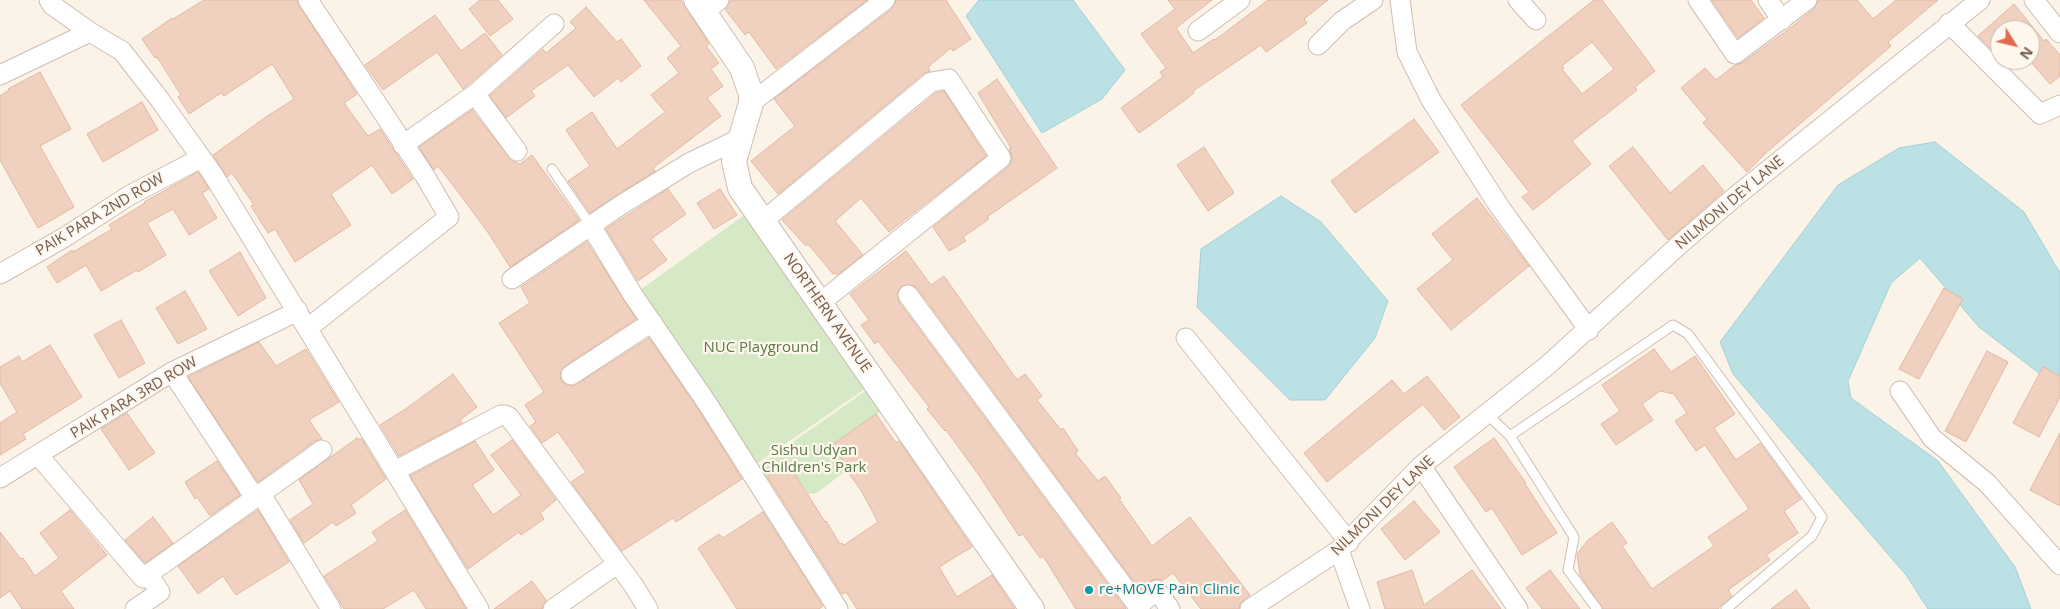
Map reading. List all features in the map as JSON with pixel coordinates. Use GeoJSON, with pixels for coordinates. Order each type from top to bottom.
{"type":"FeatureCollection","features":[{"type":"Feature","properties":{"kind":"street"},"geometry":{"type":"LineString","coordinates":[[49,0],[52,5],[122,52],[201,158],[298,311],[479,609]]}},
{"type":"Feature","properties":{"kind":"street"},"geometry":{"type":"LineString","coordinates":[[308,0],[404,145],[448,217],[308,328]]}},
{"type":"Feature","properties":{"kind":"street"},"geometry":{"type":"LineString","coordinates":[[751,103],[886,0]]}},
{"type":"Feature","properties":{"kind":"street"},"geometry":{"type":"LineString","coordinates":[[1198,30],[1240,0]]}},
{"type":"Feature","properties":{"kind":"street"},"geometry":{"type":"LineString","coordinates":[[1318,45],[1342,21],[1373,0]]}},
{"type":"Feature","properties":{"kind":"street"},"geometry":{"type":"LineString","coordinates":[[1400,0],[1407,52],[1431,100],[1499,206],[1589,330]]}},
{"type":"Feature","properties":{"kind":"street"},"geometry":{"type":"LineString","coordinates":[[1518,0],[1536,20]]}},
{"type":"Feature","properties":{"kind":"street"},"geometry":{"type":"LineString","coordinates":[[1698,0],[1735,54],[1807,0]]}},
{"type":"Feature","properties":{"kind":"street"},"geometry":{"type":"LineString","coordinates":[[1768,0],[1782,20]]}},
{"type":"Feature","properties":{"kind":"street","name":"NILMONI DEY LANE"},"geometry":{"type":"LineString","coordinates":[[1250,609],[1344,546],[1421,466],[1589,330],[1679,245],[1736,196],[1980,0]]}},
{"type":"Feature","properties":{"kind":"street"},"geometry":{"type":"LineString","coordinates":[[2034,0],[2060,33]]}},
{"type":"Feature","properties":{"kind":"street","name":"NORTHERN AVENUE"},"geometry":{"type":"LineString","coordinates":[[706,4],[742,68],[751,94],[751,103],[734,162],[740,188],[1032,609]]}},
{"type":"Feature","properties":{"kind":"street"},"geometry":{"type":"LineString","coordinates":[[1949,23],[2040,114],[2060,105]]}},
{"type":"Feature","properties":{"kind":"street"},"geometry":{"type":"LineString","coordinates":[[404,145],[475,94],[554,24]]}},
{"type":"Feature","properties":{"kind":"street"},"geometry":{"type":"LineString","coordinates":[[0,75],[90,32]]}},
{"type":"Feature","properties":{"kind":"street"},"geometry":{"type":"LineString","coordinates":[[763,221],[931,82],[949,79],[1001,158],[820,303]]}},
{"type":"Feature","properties":{"kind":"street"},"geometry":{"type":"LineString","coordinates":[[475,94],[518,152]]}},
{"type":"Feature","properties":{"kind":"street"},"geometry":{"type":"LineString","coordinates":[[512,279],[621,205],[689,163],[741,138]]}},
{"type":"Feature","properties":{"kind":"street","name":"PAIK PARA 2ND ROW"},"geometry":{"type":"LineString","coordinates":[[0,274],[65,237],[130,195],[201,158]]}},
{"type":"Feature","properties":{"kind":"street"},"geometry":{"type":"LineString","coordinates":[[590,226],[652,322],[707,402],[838,609]]}},
{"type":"Feature","properties":{"kind":"street"},"geometry":{"type":"LineString","coordinates":[[908,295],[1138,606],[1157,590],[1170,609]]}},
{"type":"Feature","properties":{"kind":"street","name":"PAIK PARA 3RD ROW"},"geometry":{"type":"LineString","coordinates":[[0,478],[172,372],[298,311]]}},
{"type":"Feature","properties":{"kind":"street"},"geometry":{"type":"LineString","coordinates":[[570,375],[652,322]]}},
{"type":"Feature","properties":{"kind":"street"},"geometry":{"type":"LineString","coordinates":[[1186,338],[1344,546],[1360,609]]}},
{"type":"Feature","properties":{"kind":"street"},"geometry":{"type":"LineString","coordinates":[[172,372],[258,496],[331,609]]}},
{"type":"Feature","properties":{"kind":"street"},"geometry":{"type":"LineString","coordinates":[[1900,391],[1932,438],[1987,483],[2060,565]]}},
{"type":"Feature","properties":{"kind":"street"},"geometry":{"type":"LineString","coordinates":[[395,472],[501,415],[509,417],[648,609]]}},
{"type":"Feature","properties":{"kind":"street"},"geometry":{"type":"LineString","coordinates":[[38,455],[143,578],[322,450]]}},
{"type":"Feature","properties":{"kind":"street"},"geometry":{"type":"LineString","coordinates":[[1421,466],[1518,609]]}},
{"type":"Feature","properties":{"kind":"street"},"geometry":{"type":"LineString","coordinates":[[553,609],[617,564]]}},
{"type":"Feature","properties":{"kind":"street"},"geometry":{"type":"LineString","coordinates":[[136,609],[160,592],[148,574]]}},
{"type":"Feature","properties":{"kind":"lane"},"geometry":{"type":"LineString","coordinates":[[552,169],[590,226]]}},
{"type":"Feature","properties":{"kind":"lane"},"geometry":{"type":"LineString","coordinates":[[1510,436],[1673,325],[1688,334],[1822,517],[1812,536],[1726,609]]}},
{"type":"Feature","properties":{"kind":"lane"},"geometry":{"type":"LineString","coordinates":[[1486,413],[1510,436],[1574,537],[1568,570],[1596,609]]}},
{"type":"Feature","properties":{"kind":"green space","name":"NUC Playground"},"geometry":{"type":"Polygon","coordinates":[[[754,208],[875,382],[752,467],[633,295],[754,208]]]}},
{"type":"Feature","properties":{"kind":"green space","name":"Sishu Udyan Children's Park"},"geometry":{"type":"Polygon","coordinates":[[[874,385],[884,409],[832,445],[847,467],[843,473],[817,493],[808,494],[788,463],[760,480],[754,469],[874,385]]]}},
{"type":"Feature","properties":{"kind":"water"},"geometry":{"type":"Polygon","coordinates":[[[979,0],[1073,0],[1125,70],[1102,99],[1042,133],[966,16],[979,0]]]}},
{"type":"Feature","properties":{"kind":"water"},"geometry":{"type":"Polygon","coordinates":[[[1935,142],[2024,212],[2060,273],[2060,381],[2053,384],[1979,327],[1920,258],[1891,283],[1848,381],[1851,398],[1938,461],[2015,567],[2031,609],[1928,609],[1906,575],[1733,374],[1720,342],[1838,185],[1899,148],[1935,142]]]}},
{"type":"Feature","properties":{"kind":"water"},"geometry":{"type":"Polygon","coordinates":[[[1281,196],[1321,222],[1388,301],[1375,338],[1325,400],[1290,400],[1197,307],[1201,249],[1281,196]]]}},
{"type":"Feature","properties":{"kind":"building"},"geometry":{"type":"Polygon","coordinates":[[[204,0],[297,0],[299,6],[357,94],[344,103],[368,136],[380,129],[413,179],[392,194],[372,165],[331,194],[351,225],[295,262],[275,229],[268,233],[251,206],[254,205],[232,173],[227,177],[213,155],[294,99],[273,65],[224,96],[221,93],[189,114],[178,97],[181,95],[157,57],[155,58],[142,39],[172,18],[204,0]]]}},
{"type":"Feature","properties":{"kind":"building"},"geometry":{"type":"Polygon","coordinates":[[[480,0],[498,0],[513,19],[490,36],[469,9],[480,0]]]}},
{"type":"Feature","properties":{"kind":"building"},"geometry":{"type":"Polygon","coordinates":[[[644,0],[681,0],[683,3],[709,44],[706,46],[719,63],[711,69],[723,86],[707,98],[721,116],[653,168],[655,171],[590,213],[568,181],[590,166],[566,130],[592,112],[617,149],[665,112],[651,95],[679,73],[667,58],[681,46],[644,0]]]}},
{"type":"Feature","properties":{"kind":"building"},"geometry":{"type":"Polygon","coordinates":[[[730,0],[867,0],[776,69],[749,32],[745,35],[725,9],[730,0]]]}},
{"type":"Feature","properties":{"kind":"building"},"geometry":{"type":"Polygon","coordinates":[[[896,0],[946,0],[971,39],[953,51],[951,48],[928,67],[930,71],[924,73],[778,194],[751,161],[795,126],[774,99],[892,9],[896,0]]]}},
{"type":"Feature","properties":{"kind":"building"},"geometry":{"type":"Polygon","coordinates":[[[1168,0],[1212,0],[1176,28],[1193,53],[1215,40],[1268,0],[1328,0],[1304,19],[1307,23],[1266,52],[1261,45],[1193,91],[1194,93],[1139,133],[1121,108],[1163,77],[1160,72],[1166,68],[1141,34],[1175,9],[1168,0]]]}},
{"type":"Feature","properties":{"kind":"building"},"geometry":{"type":"Polygon","coordinates":[[[1594,0],[1602,0],[1655,71],[1635,87],[1637,90],[1572,141],[1591,164],[1533,210],[1522,197],[1529,192],[1461,105],[1594,0]],[[1592,42],[1562,66],[1564,68],[1562,69],[1582,94],[1614,69],[1592,42]]]}},
{"type":"Feature","properties":{"kind":"building"},"geometry":{"type":"Polygon","coordinates":[[[1712,0],[1751,0],[1764,18],[1738,38],[1712,0]]]}},
{"type":"Feature","properties":{"kind":"building"},"geometry":{"type":"Polygon","coordinates":[[[1818,0],[1857,0],[1873,19],[1896,0],[1938,0],[1888,42],[1891,46],[1767,152],[1747,172],[1703,123],[1707,119],[1681,88],[1705,68],[1716,80],[1789,29],[1814,9],[1818,0]]]}},
{"type":"Feature","properties":{"kind":"building"},"geometry":{"type":"Polygon","coordinates":[[[2014,4],[2027,20],[1996,20],[2014,4]]]}},
{"type":"Feature","properties":{"kind":"building"},"geometry":{"type":"Polygon","coordinates":[[[586,7],[617,42],[621,39],[641,66],[621,82],[618,78],[594,97],[568,65],[531,91],[535,96],[506,118],[490,96],[543,49],[546,53],[576,28],[570,22],[586,7]]]}},
{"type":"Feature","properties":{"kind":"building"},"geometry":{"type":"Polygon","coordinates":[[[435,15],[461,51],[485,33],[502,55],[463,89],[437,52],[383,90],[365,65],[435,15]]]}},
{"type":"Feature","properties":{"kind":"building"},"geometry":{"type":"Polygon","coordinates":[[[1990,25],[1990,48],[1978,36],[1990,25]]]}},
{"type":"Feature","properties":{"kind":"building"},"geometry":{"type":"Polygon","coordinates":[[[2040,36],[2044,41],[2046,39],[2060,55],[2060,76],[2050,84],[2038,70],[2040,70],[2040,36]]]}},
{"type":"Feature","properties":{"kind":"building"},"geometry":{"type":"Polygon","coordinates":[[[40,72],[71,129],[40,146],[74,207],[38,228],[0,160],[0,96],[8,89],[40,72]]]}},
{"type":"Feature","properties":{"kind":"building"},"geometry":{"type":"Polygon","coordinates":[[[997,79],[1057,168],[987,217],[989,219],[963,237],[966,241],[949,251],[933,227],[1008,167],[1011,162],[1012,157],[1009,149],[1011,148],[978,93],[997,79]]]}},
{"type":"Feature","properties":{"kind":"building"},"geometry":{"type":"Polygon","coordinates":[[[944,91],[986,156],[889,232],[861,198],[835,221],[863,255],[837,275],[833,274],[808,244],[806,246],[782,220],[936,93],[944,91]]]}},
{"type":"Feature","properties":{"kind":"building"},"geometry":{"type":"Polygon","coordinates":[[[142,102],[158,130],[103,162],[87,134],[142,102]]]}},
{"type":"Feature","properties":{"kind":"building"},"geometry":{"type":"Polygon","coordinates":[[[472,110],[512,161],[520,164],[532,155],[579,220],[510,267],[459,193],[438,166],[434,170],[419,147],[472,110]]]}},
{"type":"Feature","properties":{"kind":"building"},"geometry":{"type":"Polygon","coordinates":[[[1414,119],[1439,152],[1355,213],[1331,181],[1414,119]]]}},
{"type":"Feature","properties":{"kind":"building"},"geometry":{"type":"Polygon","coordinates":[[[1204,147],[1234,193],[1208,211],[1177,165],[1204,147]]]}},
{"type":"Feature","properties":{"kind":"building"},"geometry":{"type":"Polygon","coordinates":[[[1633,147],[1670,193],[1703,165],[1724,191],[1668,240],[1609,166],[1633,147]]]}},
{"type":"Feature","properties":{"kind":"building"},"geometry":{"type":"Polygon","coordinates":[[[198,172],[209,189],[202,193],[217,218],[189,235],[173,209],[147,223],[166,255],[101,291],[86,265],[57,283],[47,267],[72,250],[73,252],[112,229],[109,225],[144,202],[198,172]]]}},
{"type":"Feature","properties":{"kind":"building"},"geometry":{"type":"Polygon","coordinates":[[[668,189],[686,214],[651,239],[667,260],[638,281],[606,229],[668,189]]]}},
{"type":"Feature","properties":{"kind":"building"},"geometry":{"type":"Polygon","coordinates":[[[720,189],[737,215],[714,229],[697,203],[720,189]]]}},
{"type":"Feature","properties":{"kind":"building"},"geometry":{"type":"Polygon","coordinates":[[[1477,198],[1529,266],[1451,330],[1417,289],[1453,260],[1432,234],[1477,198]]]}},
{"type":"Feature","properties":{"kind":"building"},"geometry":{"type":"Polygon","coordinates":[[[587,242],[636,319],[565,366],[560,375],[562,382],[571,386],[577,384],[649,338],[698,409],[742,479],[676,522],[673,518],[622,551],[571,482],[586,472],[558,432],[542,443],[530,426],[536,422],[525,405],[544,392],[499,323],[530,303],[521,287],[587,242]]]}},
{"type":"Feature","properties":{"kind":"building"},"geometry":{"type":"Polygon","coordinates":[[[906,251],[931,285],[944,276],[1017,380],[1025,374],[1042,396],[1037,400],[1061,430],[1063,428],[1078,451],[1075,453],[1098,481],[1105,476],[1152,546],[1190,517],[1250,595],[1240,604],[1239,609],[1201,609],[1173,573],[1163,580],[1156,579],[1150,581],[1140,590],[917,288],[912,285],[902,286],[898,291],[899,302],[1126,609],[1076,609],[1043,556],[1040,558],[1023,534],[1019,536],[978,474],[946,430],[927,409],[929,407],[878,341],[875,344],[861,325],[869,320],[850,294],[906,251]]]}},
{"type":"Feature","properties":{"kind":"building"},"geometry":{"type":"Polygon","coordinates":[[[240,252],[266,298],[238,316],[209,271],[240,252]]]}},
{"type":"Feature","properties":{"kind":"building"},"geometry":{"type":"Polygon","coordinates":[[[1944,288],[1963,299],[1919,379],[1899,369],[1944,288]]]}},
{"type":"Feature","properties":{"kind":"building"},"geometry":{"type":"Polygon","coordinates":[[[185,291],[207,329],[178,344],[156,308],[185,291]]]}},
{"type":"Feature","properties":{"kind":"building"},"geometry":{"type":"Polygon","coordinates":[[[121,320],[145,363],[119,378],[94,335],[121,320]]]}},
{"type":"Feature","properties":{"kind":"building"},"geometry":{"type":"Polygon","coordinates":[[[259,342],[276,366],[306,349],[339,402],[309,420],[322,439],[315,441],[258,482],[188,377],[259,342]]]}},
{"type":"Feature","properties":{"kind":"building"},"geometry":{"type":"Polygon","coordinates":[[[50,345],[82,397],[23,434],[26,439],[0,455],[0,423],[17,412],[0,383],[0,367],[19,356],[22,362],[50,345]]]}},
{"type":"Feature","properties":{"kind":"building"},"geometry":{"type":"Polygon","coordinates":[[[1654,349],[1671,372],[1695,356],[1735,414],[1714,428],[1736,460],[1760,443],[1801,499],[1784,511],[1798,533],[1766,555],[1770,560],[1728,590],[1732,596],[1718,609],[1603,609],[1580,575],[1577,554],[1588,540],[1612,522],[1627,543],[1622,546],[1652,589],[1714,546],[1708,537],[1749,509],[1705,445],[1696,451],[1675,421],[1687,413],[1674,394],[1660,391],[1642,404],[1653,420],[1616,445],[1601,424],[1620,411],[1602,385],[1654,349]]]}},
{"type":"Feature","properties":{"kind":"building"},"geometry":{"type":"Polygon","coordinates":[[[1987,351],[2008,362],[1966,442],[1945,431],[1987,351]]]}},
{"type":"Feature","properties":{"kind":"building"},"geometry":{"type":"Polygon","coordinates":[[[2043,367],[2060,376],[2060,397],[2039,437],[2013,423],[2043,367]]]}},
{"type":"Feature","properties":{"kind":"building"},"geometry":{"type":"Polygon","coordinates":[[[453,374],[477,407],[460,420],[462,423],[399,456],[380,425],[407,408],[453,374]]]}},
{"type":"Feature","properties":{"kind":"building"},"geometry":{"type":"Polygon","coordinates":[[[1427,376],[1460,417],[1444,430],[1423,404],[1327,482],[1304,453],[1392,380],[1404,394],[1427,376]]]}},
{"type":"Feature","properties":{"kind":"building"},"geometry":{"type":"Polygon","coordinates":[[[127,413],[155,453],[129,470],[101,429],[127,413]]]}},
{"type":"Feature","properties":{"kind":"building"},"geometry":{"type":"Polygon","coordinates":[[[876,414],[896,443],[899,441],[972,547],[939,567],[957,597],[992,575],[1015,609],[857,609],[846,592],[842,594],[767,476],[788,463],[840,544],[844,545],[878,522],[862,492],[848,472],[850,471],[832,445],[876,414]]]}},
{"type":"Feature","properties":{"kind":"building"},"geometry":{"type":"Polygon","coordinates":[[[2060,433],[2060,506],[2030,490],[2060,433]]]}},
{"type":"Feature","properties":{"kind":"building"},"geometry":{"type":"Polygon","coordinates":[[[357,438],[358,440],[361,438],[386,479],[351,505],[356,513],[336,526],[333,522],[304,543],[290,520],[313,504],[299,480],[357,438]]]}},
{"type":"Feature","properties":{"kind":"building"},"geometry":{"type":"Polygon","coordinates":[[[1494,438],[1526,483],[1557,533],[1522,555],[1492,508],[1486,512],[1454,467],[1494,438]]]}},
{"type":"Feature","properties":{"kind":"building"},"geometry":{"type":"Polygon","coordinates":[[[512,440],[556,500],[540,513],[544,519],[521,535],[519,532],[468,569],[410,476],[475,441],[494,470],[472,485],[493,515],[521,495],[491,455],[512,440]]]}},
{"type":"Feature","properties":{"kind":"building"},"geometry":{"type":"Polygon","coordinates":[[[217,461],[240,495],[210,516],[197,497],[195,499],[185,482],[217,461]]]}},
{"type":"Feature","properties":{"kind":"building"},"geometry":{"type":"Polygon","coordinates":[[[1414,501],[1440,532],[1405,560],[1381,529],[1414,501]]]}},
{"type":"Feature","properties":{"kind":"building"},"geometry":{"type":"Polygon","coordinates":[[[70,510],[107,555],[61,591],[74,609],[22,609],[10,591],[0,598],[0,532],[21,559],[23,558],[35,576],[59,558],[40,533],[70,510]]]}},
{"type":"Feature","properties":{"kind":"building"},"geometry":{"type":"Polygon","coordinates":[[[258,510],[289,562],[236,595],[223,576],[198,594],[178,566],[258,510]]]}},
{"type":"Feature","properties":{"kind":"building"},"geometry":{"type":"Polygon","coordinates":[[[405,510],[466,609],[426,609],[414,590],[383,609],[344,609],[324,576],[378,541],[372,532],[405,510]]]}},
{"type":"Feature","properties":{"kind":"building"},"geometry":{"type":"Polygon","coordinates":[[[763,512],[823,606],[819,609],[737,609],[698,548],[719,534],[723,538],[763,512]]]}},
{"type":"Feature","properties":{"kind":"building"},"geometry":{"type":"Polygon","coordinates":[[[153,517],[173,543],[145,563],[125,540],[153,517]]]}},
{"type":"Feature","properties":{"kind":"building"},"geometry":{"type":"Polygon","coordinates":[[[1412,570],[1424,605],[1472,570],[1501,609],[1385,609],[1377,582],[1412,570]]]}},
{"type":"Feature","properties":{"kind":"building"},"geometry":{"type":"Polygon","coordinates":[[[1550,570],[1580,609],[1542,609],[1526,588],[1550,570]]]}},
{"type":"Feature","properties":{"kind":"building"},"geometry":{"type":"Polygon","coordinates":[[[532,581],[546,600],[542,609],[494,609],[532,581]]]}},
{"type":"Feature","properties":{"kind":"building"},"geometry":{"type":"Polygon","coordinates":[[[1796,590],[1810,609],[1771,609],[1796,590]]]}},
{"type":"Feature","properties":{"kind":"place","name":"re+MOVE Pain Clinic"},"geometry":{"type":"Point","coordinates":[1089,590]}}]}
